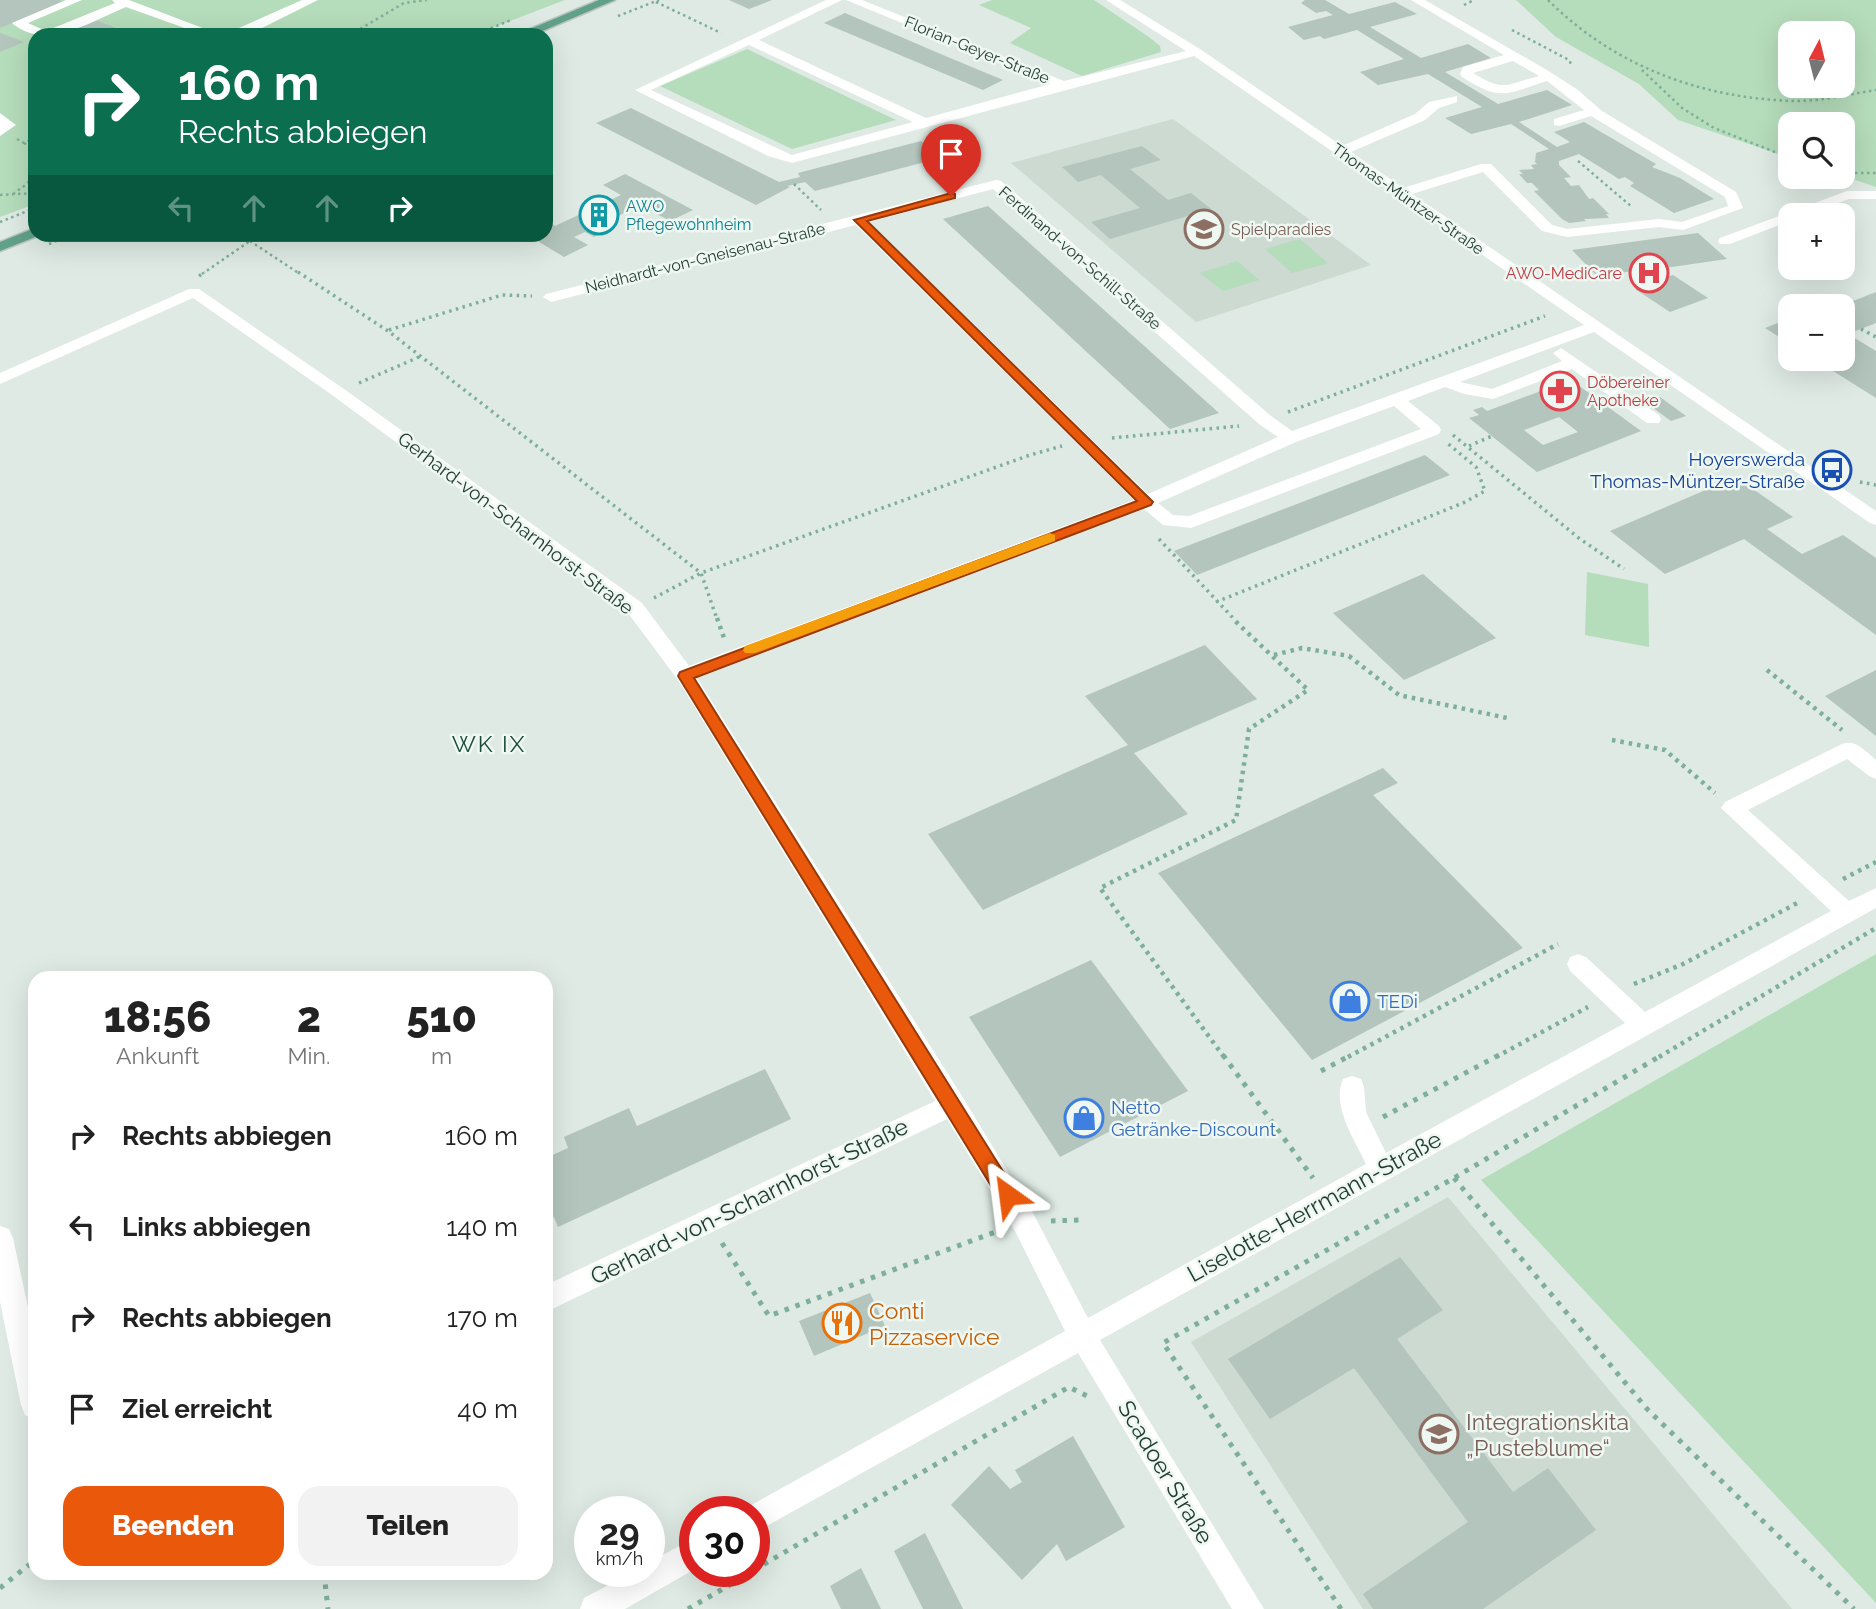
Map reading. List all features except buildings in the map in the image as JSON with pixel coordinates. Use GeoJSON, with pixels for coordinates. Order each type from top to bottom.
{"type":"FeatureCollection","features":[{"type":"Feature","properties":{"kind":"main road"},"geometry":{"type":"LineString","coordinates":[[539,28],[609,0]]}},
{"type":"Feature","properties":{"kind":"main road"},"geometry":{"type":"LineString","coordinates":[[0,247],[28,235]]}},
{"type":"Feature","properties":{"kind":"street"},"geometry":{"type":"LineString","coordinates":[[30,28],[18,23],[76,0]]}},
{"type":"Feature","properties":{"kind":"street"},"geometry":{"type":"LineString","coordinates":[[252,28],[312,0]]}},
{"type":"Feature","properties":{"kind":"street"},"geometry":{"type":"LineString","coordinates":[[747,42],[836,0]]}},
{"type":"Feature","properties":{"kind":"street","name":"Florian-Geyer-Straße"},"geometry":{"type":"LineString","coordinates":[[852,0],[1063,85]]}},
{"type":"Feature","properties":{"kind":"street","name":"Thomas-Müntzer-Straße"},"geometry":{"type":"LineString","coordinates":[[1112,0],[1196,52],[1876,519]]}},
{"type":"Feature","properties":{"kind":"street"},"geometry":{"type":"LineString","coordinates":[[1401,193],[1486,167],[1547,228],[1567,233],[1659,223],[1683,226],[1736,208],[1731,195],[1593,111],[1549,77],[1417,0]]}},
{"type":"Feature","properties":{"kind":"street"},"geometry":{"type":"LineString","coordinates":[[62,28],[122,1],[196,28]]}},
{"type":"Feature","properties":{"kind":"street"},"geometry":{"type":"LineString","coordinates":[[747,42],[926,123]]}},
{"type":"Feature","properties":{"kind":"street","name":"Florian-Geyer-Straße"},"geometry":{"type":"LineString","coordinates":[[747,42],[641,90],[773,153],[792,159],[1063,85],[1196,52]]}},
{"type":"Feature","properties":{"kind":"street"},"geometry":{"type":"LineString","coordinates":[[1515,56],[1467,70],[1466,74],[1490,89],[1503,90],[1549,77]]}},
{"type":"Feature","properties":{"kind":"street"},"geometry":{"type":"LineString","coordinates":[[1341,152],[1420,117],[1434,104],[1452,99]]}},
{"type":"Feature","properties":{"kind":"street"},"geometry":{"type":"LineString","coordinates":[[1559,122],[1593,111]]}},
{"type":"Feature","properties":{"kind":"street"},"geometry":{"type":"LineString","coordinates":[[0,117],[9,125],[0,132]]}},
{"type":"Feature","properties":{"kind":"street","name":"Ferdinand-von-Schill-Straße"},"geometry":{"type":"LineString","coordinates":[[859,220],[996,184],[1265,420],[1290,438]]}},
{"type":"Feature","properties":{"kind":"street"},"geometry":{"type":"LineString","coordinates":[[1826,203],[1847,195],[1876,195]]}},
{"type":"Feature","properties":{"kind":"street"},"geometry":{"type":"LineString","coordinates":[[859,220],[1082,441],[1138,505],[1169,521],[1191,522],[1433,430],[1397,400]]}},
{"type":"Feature","properties":{"kind":"street","name":"Neidhardt-von-Gneisenau-Straße"},"geometry":{"type":"LineString","coordinates":[[551,297],[859,220]]}},
{"type":"Feature","properties":{"kind":"street"},"geometry":{"type":"LineString","coordinates":[[1725,241],[1778,221]]}},
{"type":"Feature","properties":{"kind":"street"},"geometry":{"type":"LineString","coordinates":[[0,379],[194,292]]}},
{"type":"Feature","properties":{"kind":"street","name":"Gerhard-von-Scharnhorst-Straße"},"geometry":{"type":"LineString","coordinates":[[194,292],[338,392],[635,608],[685,676],[953,1104],[1024,1222],[1082,1335]]}},
{"type":"Feature","properties":{"kind":"street"},"geometry":{"type":"LineString","coordinates":[[685,676],[1138,505],[1290,438],[1594,327]]}},
{"type":"Feature","properties":{"kind":"street"},"geometry":{"type":"LineString","coordinates":[[1550,343],[1572,363],[1653,419]]}},
{"type":"Feature","properties":{"kind":"street"},"geometry":{"type":"LineString","coordinates":[[1447,382],[1464,389],[1493,394],[1572,363]]}},
{"type":"Feature","properties":{"kind":"street"},"geometry":{"type":"LineString","coordinates":[[1848,913],[1732,808],[1849,749],[1876,771]]}},
{"type":"Feature","properties":{"kind":"street","name":"Liselotte-Herrmann-Straße"},"geometry":{"type":"LineString","coordinates":[[770,1510],[1328,1198],[1876,897]]}},
{"type":"Feature","properties":{"kind":"street"},"geometry":{"type":"LineString","coordinates":[[1578,964],[1643,1025]]}},
{"type":"Feature","properties":{"kind":"street"},"geometry":{"type":"LineString","coordinates":[[1352,1087],[1353,1112],[1381,1169]]}},
{"type":"Feature","properties":{"kind":"street","name":"Gerhard-von-Scharnhorst-Straße"},"geometry":{"type":"LineString","coordinates":[[553,1296],[953,1104]]}},
{"type":"Feature","properties":{"kind":"street"},"geometry":{"type":"LineString","coordinates":[[0,1238],[28,1372]]}},
{"type":"Feature","properties":{"kind":"street","name":"Scadoer Straße"},"geometry":{"type":"LineString","coordinates":[[1082,1335],[1249,1609]]}},
{"type":"Feature","properties":{"kind":"street"},"geometry":{"type":"LineString","coordinates":[[595,1609],[679,1562]]}},
{"type":"Feature","properties":{"kind":"path"},"geometry":{"type":"LineString","coordinates":[[362,28],[408,0]]}},
{"type":"Feature","properties":{"kind":"path"},"geometry":{"type":"LineString","coordinates":[[404,3],[427,0]]}},
{"type":"Feature","properties":{"kind":"path"},"geometry":{"type":"LineString","coordinates":[[1474,0],[1463,4],[1474,10]]}},
{"type":"Feature","properties":{"kind":"path"},"geometry":{"type":"LineString","coordinates":[[1548,0],[1589,36],[1641,69],[1682,108],[1714,128],[1778,153]]}},
{"type":"Feature","properties":{"kind":"path"},"geometry":{"type":"LineString","coordinates":[[655,2],[747,42]]}},
{"type":"Feature","properties":{"kind":"path"},"geometry":{"type":"LineString","coordinates":[[1510,29],[1569,60],[1571,64]]}},
{"type":"Feature","properties":{"kind":"path"},"geometry":{"type":"LineString","coordinates":[[1641,69],[1725,92],[1797,101],[1876,90]]}},
{"type":"Feature","properties":{"kind":"path"},"geometry":{"type":"LineString","coordinates":[[24,143],[28,145]]}},
{"type":"Feature","properties":{"kind":"path"},"geometry":{"type":"LineString","coordinates":[[1578,161],[1636,211]]}},
{"type":"Feature","properties":{"kind":"path"},"geometry":{"type":"LineString","coordinates":[[1855,173],[1876,173]]}},
{"type":"Feature","properties":{"kind":"path"},"geometry":{"type":"LineString","coordinates":[[13,194],[28,183]]}},
{"type":"Feature","properties":{"kind":"path"},"geometry":{"type":"LineString","coordinates":[[794,184],[837,225]]}},
{"type":"Feature","properties":{"kind":"path"},"geometry":{"type":"LineString","coordinates":[[0,195],[28,193]]}},
{"type":"Feature","properties":{"kind":"path"},"geometry":{"type":"LineString","coordinates":[[0,222],[28,211]]}},
{"type":"Feature","properties":{"kind":"path"},"geometry":{"type":"LineString","coordinates":[[194,292],[196,278],[249,242]]}},
{"type":"Feature","properties":{"kind":"path"},"geometry":{"type":"LineString","coordinates":[[252,242],[388,331],[701,573],[730,657]]}},
{"type":"Feature","properties":{"kind":"path"},"geometry":{"type":"LineString","coordinates":[[388,331],[502,295],[551,297]]}},
{"type":"Feature","properties":{"kind":"path"},"geometry":{"type":"LineString","coordinates":[[635,608],[701,573],[1030,455],[1082,441],[1223,429],[1265,420],[1551,313]]}},
{"type":"Feature","properties":{"kind":"path"},"geometry":{"type":"LineString","coordinates":[[1861,328],[1876,337]]}},
{"type":"Feature","properties":{"kind":"path"},"geometry":{"type":"LineString","coordinates":[[338,392],[419,357]]}},
{"type":"Feature","properties":{"kind":"path"},"geometry":{"type":"LineString","coordinates":[[1433,430],[1444,429],[1469,446],[1580,539],[1624,569]]}},
{"type":"Feature","properties":{"kind":"path"},"geometry":{"type":"LineString","coordinates":[[1216,602],[1463,503],[1485,491],[1476,467],[1433,430]]}},
{"type":"Feature","properties":{"kind":"path"},"geometry":{"type":"LineString","coordinates":[[1469,446],[1492,436]]}},
{"type":"Feature","properties":{"kind":"path"},"geometry":{"type":"LineString","coordinates":[[1138,505],[1216,602],[1308,690],[1249,729],[1236,820],[1100,888],[1328,1198]]}},
{"type":"Feature","properties":{"kind":"path"},"geometry":{"type":"LineString","coordinates":[[1273,655],[1302,648],[1349,656],[1399,695],[1507,718]]}},
{"type":"Feature","properties":{"kind":"path"},"geometry":{"type":"LineString","coordinates":[[1767,670],[1843,731]]}},
{"type":"Feature","properties":{"kind":"path"},"geometry":{"type":"LineString","coordinates":[[1612,740],[1665,750],[1732,808]]}},
{"type":"Feature","properties":{"kind":"path"},"geometry":{"type":"LineString","coordinates":[[1341,1609],[1163,1343],[1454,1178],[1876,928]]}},
{"type":"Feature","properties":{"kind":"path"},"geometry":{"type":"LineString","coordinates":[[1321,1071],[1558,944]]}},
{"type":"Feature","properties":{"kind":"path"},"geometry":{"type":"LineString","coordinates":[[1454,1178],[1648,1410],[1853,1609]]}},
{"type":"Feature","properties":{"kind":"path"},"geometry":{"type":"LineString","coordinates":[[708,1220],[769,1316],[1024,1222],[1081,1220]]}},
{"type":"Feature","properties":{"kind":"path"},"geometry":{"type":"LineString","coordinates":[[770,1561],[1069,1387],[1090,1397]]}},
{"type":"Feature","properties":{"kind":"path"},"geometry":{"type":"LineString","coordinates":[[0,1588],[28,1566]]}},
{"type":"Feature","properties":{"kind":"path"},"geometry":{"type":"LineString","coordinates":[[325,1580],[328,1609]]}},
{"type":"Feature","properties":{"kind":"path"},"geometry":{"type":"LineString","coordinates":[[688,1609],[726,1587]]}},
{"type":"Feature","properties":{"kind":"shaded area","name":"Spielparadies"},"geometry":{"type":"Polygon","coordinates":[[[1173,119],[1371,265],[1196,322],[1011,163],[1173,119]]]}},
{"type":"Feature","properties":{"kind":"shaded area"},"geometry":{"type":"Polygon","coordinates":[[[1448,1197],[1792,1609],[1363,1609],[1191,1342],[1448,1197]]]}},
{"type":"Feature","properties":{"kind":"green space"},"geometry":{"type":"Polygon","coordinates":[[[0,0],[565,0],[491,28],[28,28],[28,207],[0,217],[0,0]]]}},
{"type":"Feature","properties":{"kind":"green space"},"geometry":{"type":"Polygon","coordinates":[[[992,0],[1094,0],[1149,37],[1160,46],[1161,52],[1082,76],[1010,43],[1031,28],[979,5],[992,0]]]}},
{"type":"Feature","properties":{"kind":"green space"},"geometry":{"type":"Polygon","coordinates":[[[1516,0],[1876,0],[1876,187],[1855,180],[1855,112],[1778,112],[1778,154],[1678,120],[1639,84],[1556,37],[1516,0]]]}},
{"type":"Feature","properties":{"kind":"green space"},"geometry":{"type":"Polygon","coordinates":[[[747,49],[896,120],[792,149],[660,86],[747,49]]]}},
{"type":"Feature","properties":{"kind":"green space"},"geometry":{"type":"Polygon","coordinates":[[[1300,239],[1328,263],[1292,273],[1265,249],[1300,239]]]}},
{"type":"Feature","properties":{"kind":"green space"},"geometry":{"type":"Polygon","coordinates":[[[1237,261],[1259,280],[1223,291],[1200,273],[1237,261]]]}},
{"type":"Feature","properties":{"kind":"green space"},"geometry":{"type":"Polygon","coordinates":[[[1587,572],[1648,584],[1649,647],[1585,635],[1587,572]]]}},
{"type":"Feature","properties":{"kind":"green space"},"geometry":{"type":"Polygon","coordinates":[[[1876,954],[1876,1603],[1481,1180],[1876,954]]]}},
{"type":"Feature","properties":{"kind":"slow traffic"},"geometry":{"type":"LineString","coordinates":[[750,650],[1050,538]]}},
{"type":"Feature","properties":{"kind":"place","name":"AWO Pflegewohnheim"},"geometry":{"type":"Point","coordinates":[599,215]}},
{"type":"Feature","properties":{"kind":"place","name":"Spielparadies"},"geometry":{"type":"Point","coordinates":[1204,229]}},
{"type":"Feature","properties":{"kind":"place","name":"AWO-MediCare"},"geometry":{"type":"Point","coordinates":[1649,273]}},
{"type":"Feature","properties":{"kind":"place","name":"Döbereiner Apotheke"},"geometry":{"type":"Point","coordinates":[1560,391]}},
{"type":"Feature","properties":{"kind":"place","name":"Hoyerswerda Thomas-Müntzer-Straße"},"geometry":{"type":"Point","coordinates":[1832,470]}},
{"type":"Feature","properties":{"kind":"place","name":"TEDi"},"geometry":{"type":"Point","coordinates":[1350,1001]}},
{"type":"Feature","properties":{"kind":"place","name":"Netto Getränke-Discount"},"geometry":{"type":"Point","coordinates":[1084,1118]}},
{"type":"Feature","properties":{"kind":"place","name":"Conti Pizzaservice"},"geometry":{"type":"Point","coordinates":[842,1323]}},
{"type":"Feature","properties":{"kind":"place","name":"Integrationskita „Pusteblume“"},"geometry":{"type":"Point","coordinates":[1439,1434]}},
{"type":"Feature","properties":{"kind":"district","name":"WK IX"},"geometry":{"type":"Point","coordinates":[489,743]}},
{"type":"Feature","properties":{"kind":"route"},"geometry":{"type":"LineString","coordinates":[[951,196],[859,220],[1146,502],[734,655],[685,676],[1008,1195]]}}]}
